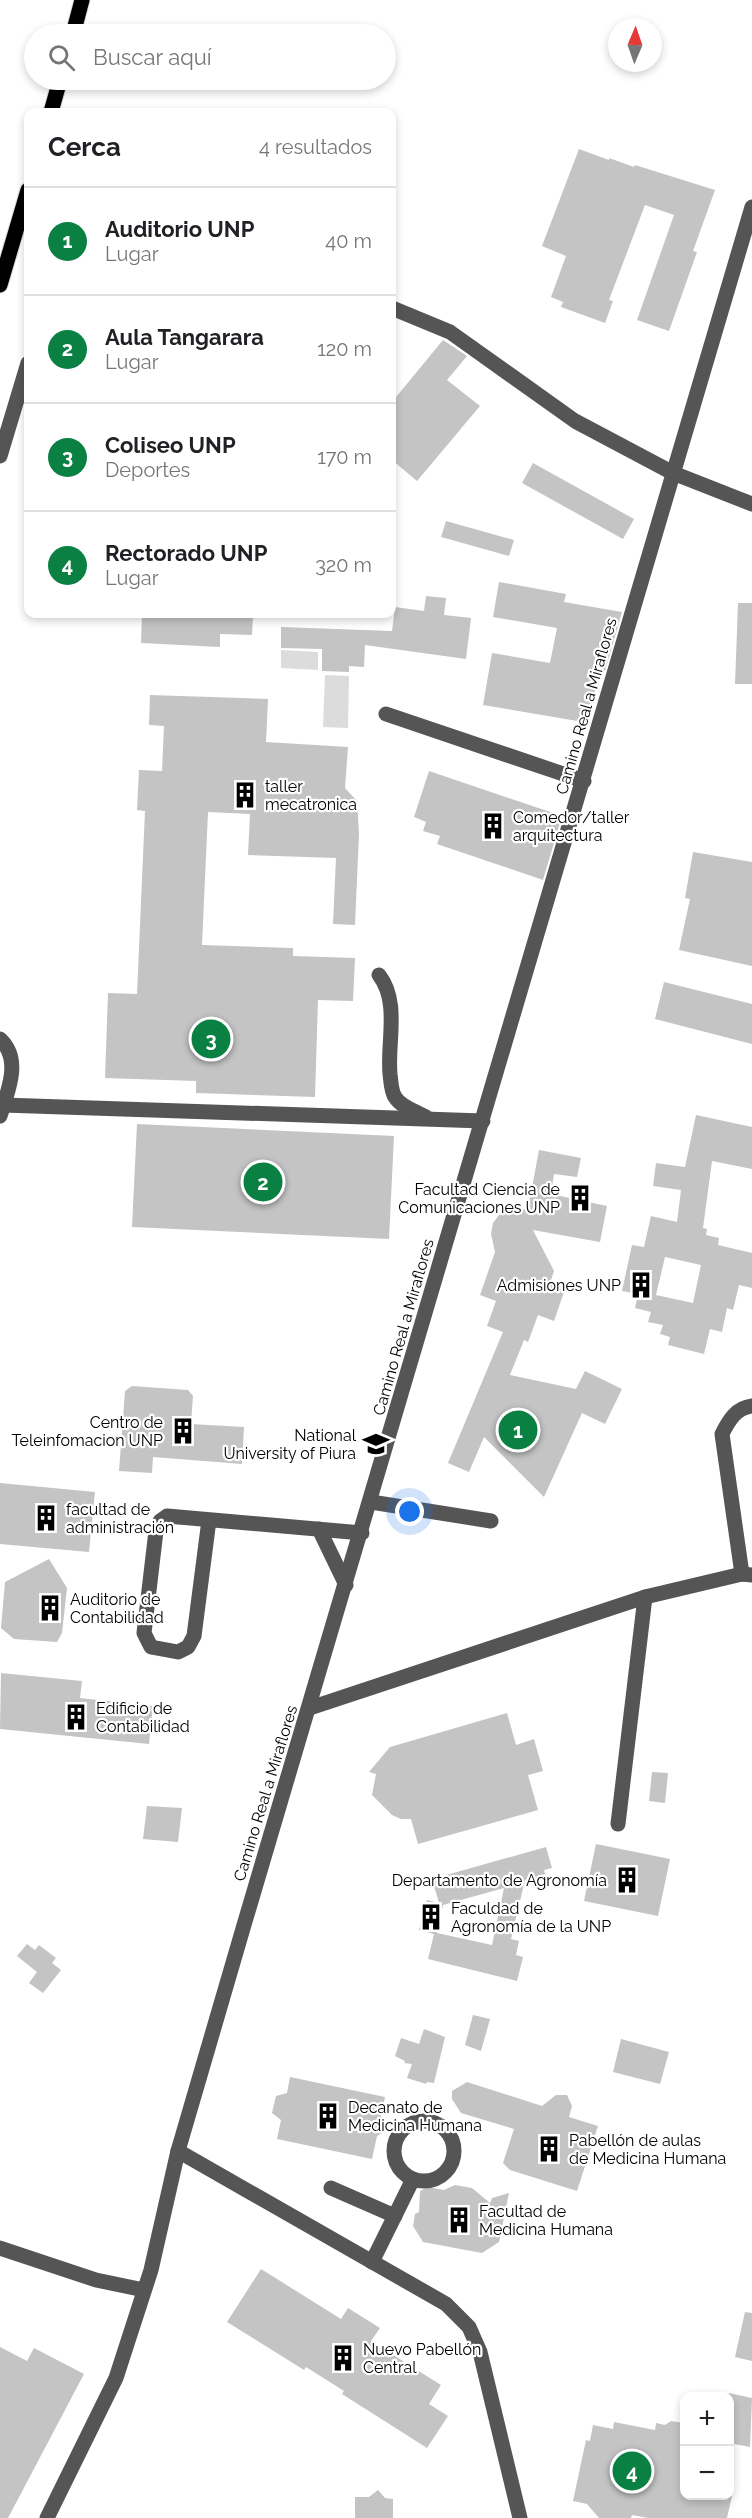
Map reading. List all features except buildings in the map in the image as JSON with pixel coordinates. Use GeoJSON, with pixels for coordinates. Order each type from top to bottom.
{"type":"FeatureCollection","features":[{"type":"Feature","properties":{"kind":"main road"},"geometry":{"type":"LineString","coordinates":[[76,24],[82,0]]}},
{"type":"Feature","properties":{"kind":"main road"},"geometry":{"type":"LineString","coordinates":[[52,108],[57,90]]}},
{"type":"Feature","properties":{"kind":"main road"},"geometry":{"type":"LineString","coordinates":[[0,285],[24,204]]}},
{"type":"Feature","properties":{"kind":"lane","name":"Camino Real a Miraflores"},"geometry":{"type":"LineString","coordinates":[[47,2518],[116,2378],[151,2270],[178,2151],[752,207]]}},
{"type":"Feature","properties":{"kind":"lane"},"geometry":{"type":"LineString","coordinates":[[396,310],[450,332],[575,421],[673,473],[752,504]]}},
{"type":"Feature","properties":{"kind":"lane"},"geometry":{"type":"LineString","coordinates":[[0,456],[24,376]]}},
{"type":"Feature","properties":{"kind":"lane"},"geometry":{"type":"LineString","coordinates":[[386,714],[584,780]]}},
{"type":"Feature","properties":{"kind":"lane"},"geometry":{"type":"LineString","coordinates":[[379,975],[387,985],[391,999],[389,1064],[394,1096],[405,1107],[431,1119]]}},
{"type":"Feature","properties":{"kind":"lane"},"geometry":{"type":"LineString","coordinates":[[0,1039],[7,1045],[13,1065],[2,1111],[483,1121]]}},
{"type":"Feature","properties":{"kind":"lane"},"geometry":{"type":"LineString","coordinates":[[310,1708],[645,1597],[747,1574],[722,1434],[730,1417],[747,1406],[752,1406]]}},
{"type":"Feature","properties":{"kind":"lane"},"geometry":{"type":"LineString","coordinates":[[371,1502],[490,1521]]}},
{"type":"Feature","properties":{"kind":"lane"},"geometry":{"type":"LineString","coordinates":[[208,1520],[191,1641],[188,1647],[178,1652],[151,1647],[144,1633],[156,1531],[160,1521],[167,1516],[362,1533]]}},
{"type":"Feature","properties":{"kind":"lane"},"geometry":{"type":"LineString","coordinates":[[319,1529],[346,1585]]}},
{"type":"Feature","properties":{"kind":"lane"},"geometry":{"type":"LineString","coordinates":[[618,1824],[645,1597]]}},
{"type":"Feature","properties":{"kind":"lane"},"geometry":{"type":"LineString","coordinates":[[423,2120],[433,2122],[441,2126],[453,2141],[453,2160],[449,2169],[434,2180],[413,2179],[404,2174],[398,2166],[394,2156],[394,2145],[405,2128],[423,2120]]}},
{"type":"Feature","properties":{"kind":"lane"},"geometry":{"type":"LineString","coordinates":[[178,2151],[446,2304],[469,2327],[480,2352],[520,2518]]}},
{"type":"Feature","properties":{"kind":"lane"},"geometry":{"type":"LineString","coordinates":[[372,2262],[413,2179]]}},
{"type":"Feature","properties":{"kind":"lane"},"geometry":{"type":"LineString","coordinates":[[331,2188],[395,2216]]}},
{"type":"Feature","properties":{"kind":"lane"},"geometry":{"type":"LineString","coordinates":[[0,2248],[96,2280],[144,2290]]}},
{"type":"Feature","properties":{"kind":"shaded area"},"geometry":{"type":"Polygon","coordinates":[[[281,650],[318,652],[318,670],[281,668],[281,650]]]}},
{"type":"Feature","properties":{"kind":"shaded area"},"geometry":{"type":"Polygon","coordinates":[[[325,675],[349,676],[348,728],[323,727],[325,675]]]}},
{"type":"Feature","properties":{"kind":"place","name":"taller mecatronica"},"geometry":{"type":"Point","coordinates":[245,795]}},
{"type":"Feature","properties":{"kind":"place","name":"Comedor/taller arquitectura"},"geometry":{"type":"Point","coordinates":[493,826]}},
{"type":"Feature","properties":{"kind":"place","name":"Coliseo UNP"},"geometry":{"type":"Point","coordinates":[211,1039]}},
{"type":"Feature","properties":{"kind":"place","name":"Aula Tangarara"},"geometry":{"type":"Point","coordinates":[263,1182]}},
{"type":"Feature","properties":{"kind":"place","name":"Facultad Ciencia de Comunicaciones UNP"},"geometry":{"type":"Point","coordinates":[580,1198]}},
{"type":"Feature","properties":{"kind":"place","name":"Admisiones UNP"},"geometry":{"type":"Point","coordinates":[641,1285]}},
{"type":"Feature","properties":{"kind":"place","name":"Auditorio UNP"},"geometry":{"type":"Point","coordinates":[518,1430]}},
{"type":"Feature","properties":{"kind":"place","name":"Centro de Teleinfomacion UNP"},"geometry":{"type":"Point","coordinates":[183,1431]}},
{"type":"Feature","properties":{"kind":"place","name":"National University of Piura"},"geometry":{"type":"Point","coordinates":[376,1444]}},
{"type":"Feature","properties":{"kind":"place","name":"facultad de administración"},"geometry":{"type":"Point","coordinates":[46,1518]}},
{"type":"Feature","properties":{"kind":"place","name":"Auditorio de Contabilidad"},"geometry":{"type":"Point","coordinates":[50,1608]}},
{"type":"Feature","properties":{"kind":"place","name":"Edificio de Contabilidad"},"geometry":{"type":"Point","coordinates":[76,1717]}},
{"type":"Feature","properties":{"kind":"place","name":"Departamento de Agronomía"},"geometry":{"type":"Point","coordinates":[627,1880]}},
{"type":"Feature","properties":{"kind":"place","name":"Faculdad de Agronomía de la UNP"},"geometry":{"type":"Point","coordinates":[431,1917]}},
{"type":"Feature","properties":{"kind":"place","name":"Decanato de Medicina Humana"},"geometry":{"type":"Point","coordinates":[328,2116]}},
{"type":"Feature","properties":{"kind":"place","name":"Pabellón de aulas de Medicina Humana"},"geometry":{"type":"Point","coordinates":[549,2149]}},
{"type":"Feature","properties":{"kind":"place","name":"Facultad de Medicina Humana"},"geometry":{"type":"Point","coordinates":[459,2220]}},
{"type":"Feature","properties":{"kind":"place","name":"Nuevo Pabellón Central"},"geometry":{"type":"Point","coordinates":[343,2358]}},
{"type":"Feature","properties":{"kind":"place","name":"Rectorado UNP"},"geometry":{"type":"Point","coordinates":[632,2471]}}]}
